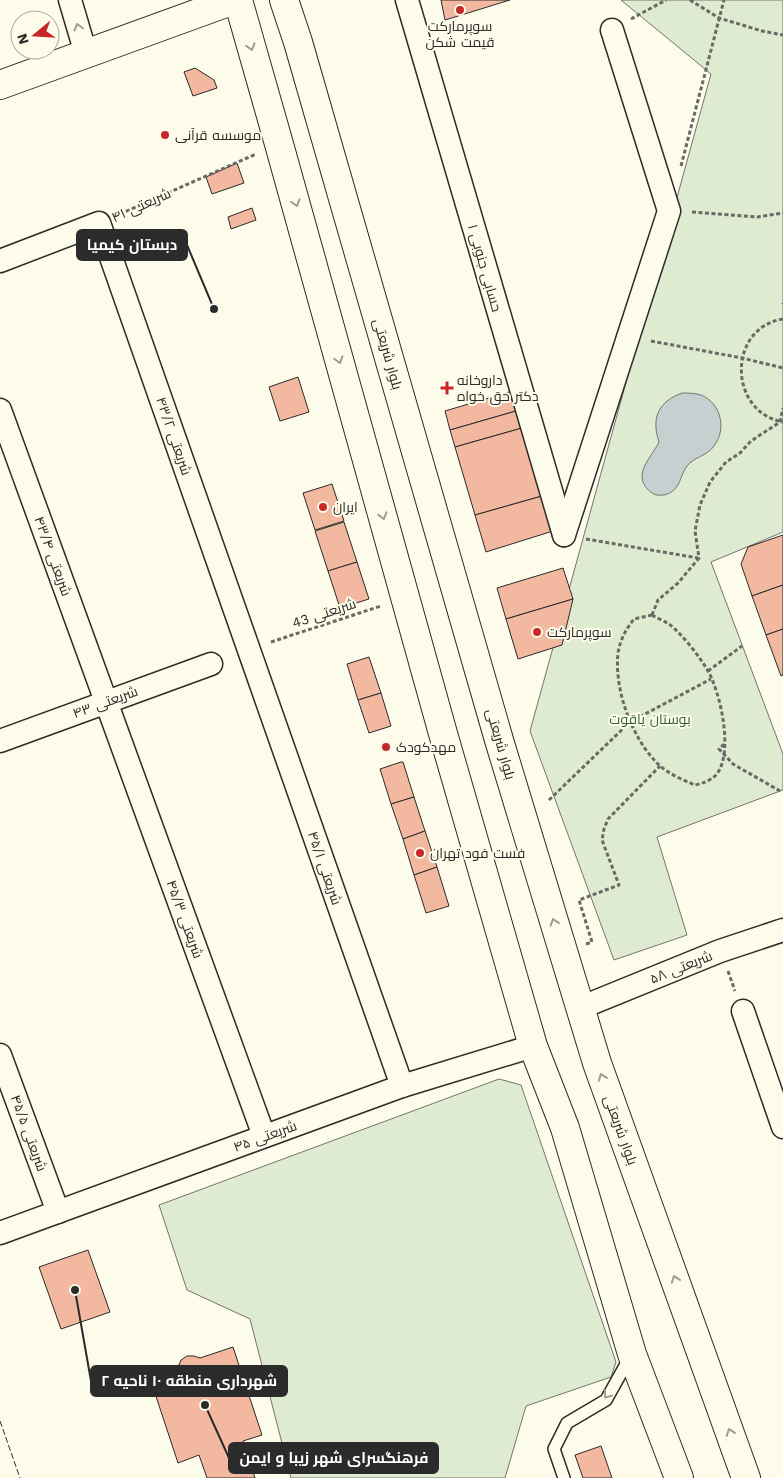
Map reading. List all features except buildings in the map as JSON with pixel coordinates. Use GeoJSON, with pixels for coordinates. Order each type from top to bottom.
{"type":"FeatureCollection","features":[{"type":"Feature","properties":{"kind":"main road"},"geometry":{"type":"LineString","coordinates":[[0,85],[234,0]]}},
{"type":"Feature","properties":{"kind":"main road"},"geometry":{"type":"LineString","coordinates":[[238,0],[533,1046],[565,1128],[632,1354],[679,1478]]}},
{"type":"Feature","properties":{"kind":"main road","name":"بلوار شریعتی"},"geometry":{"type":"LineString","coordinates":[[284,0],[298,42],[499,740],[597,1063],[746,1478]]}},
{"type":"Feature","properties":{"kind":"street"},"geometry":{"type":"LineString","coordinates":[[70,0],[86,54]]}},
{"type":"Feature","properties":{"kind":"street","name":"حسابی جنوبی ۱"},"geometry":{"type":"LineString","coordinates":[[407,0],[564,535]]}},
{"type":"Feature","properties":{"kind":"street"},"geometry":{"type":"LineString","coordinates":[[564,535],[669,211],[612,30]]}},
{"type":"Feature","properties":{"kind":"street","name":"شریعتی ۴۱"},"geometry":{"type":"LineString","coordinates":[[0,261],[99,223]]}},
{"type":"Feature","properties":{"kind":"street","name":"شریعتی ۴۳/۲"},"geometry":{"type":"LineString","coordinates":[[99,223],[249,650]]}},
{"type":"Feature","properties":{"kind":"street","name":"شریعتی ۴۳/۴"},"geometry":{"type":"LineString","coordinates":[[0,410],[106,702]]}},
{"type":"Feature","properties":{"kind":"street","name":"شریعتی ۴۵/۱"},"geometry":{"type":"LineString","coordinates":[[249,650],[402,1086]]}},
{"type":"Feature","properties":{"kind":"street","name":"شریعتی ۴۳"},"geometry":{"type":"LineString","coordinates":[[0,741],[211,664]]}},
{"type":"Feature","properties":{"kind":"street","name":"شریعتی ۴۵/۳"},"geometry":{"type":"LineString","coordinates":[[106,702],[264,1136]]}},
{"type":"Feature","properties":{"kind":"street","name":"شریعتی ۵۸"},"geometry":{"type":"LineString","coordinates":[[580,1008],[720,951],[783,930]]}},
{"type":"Feature","properties":{"kind":"street"},"geometry":{"type":"LineString","coordinates":[[742,1010],[783,1127]]}},
{"type":"Feature","properties":{"kind":"street","name":"شریعتی ۴۵"},"geometry":{"type":"LineString","coordinates":[[0,1233],[402,1086],[533,1046]]}},
{"type":"Feature","properties":{"kind":"street","name":"شریعتی ۴۵/۵"},"geometry":{"type":"LineString","coordinates":[[0,1055],[58,1212]]}},
{"type":"Feature","properties":{"kind":"lane"},"geometry":{"type":"LineString","coordinates":[[564,1478],[554,1449],[567,1423],[606,1400],[632,1354]]}},
{"type":"Feature","properties":{"kind":"path"},"geometry":{"type":"LineString","coordinates":[[612,30],[666,0]]}},
{"type":"Feature","properties":{"kind":"path"},"geometry":{"type":"LineString","coordinates":[[690,0],[718,18],[783,35]]}},
{"type":"Feature","properties":{"kind":"path"},"geometry":{"type":"LineString","coordinates":[[679,172],[724,0]]}},
{"type":"Feature","properties":{"kind":"path","name":"شریعتی ۴۱"},"geometry":{"type":"LineString","coordinates":[[99,223],[279,144]]}},
{"type":"Feature","properties":{"kind":"path"},"geometry":{"type":"LineString","coordinates":[[669,211],[757,217],[783,213]]}},
{"type":"Feature","properties":{"kind":"path"},"geometry":{"type":"LineString","coordinates":[[782,422],[767,417],[756,409],[742,385],[740,371],[747,345],[755,334],[766,325],[783,319]]}},
{"type":"Feature","properties":{"kind":"path"},"geometry":{"type":"LineString","coordinates":[[629,336],[783,368]]}},
{"type":"Feature","properties":{"kind":"path"},"geometry":{"type":"LineString","coordinates":[[782,422],[783,408]]}},
{"type":"Feature","properties":{"kind":"path"},"geometry":{"type":"LineString","coordinates":[[652,615],[658,600],[678,583],[698,558],[695,531],[700,505],[710,482],[726,462],[740,453],[750,440],[782,422]]}},
{"type":"Feature","properties":{"kind":"path"},"geometry":{"type":"LineString","coordinates":[[564,535],[698,558]]}},
{"type":"Feature","properties":{"kind":"path","name":"شریعتی 43"},"geometry":{"type":"LineString","coordinates":[[249,650],[406,598]]}},
{"type":"Feature","properties":{"kind":"path"},"geometry":{"type":"LineString","coordinates":[[652,615],[670,625],[708,671],[716,689],[724,728],[724,757],[716,774],[706,782],[695,785],[660,766],[644,748],[630,722],[619,675],[618,653],[624,633],[634,619],[652,615]]}},
{"type":"Feature","properties":{"kind":"path"},"geometry":{"type":"LineString","coordinates":[[708,671],[742,646]]}},
{"type":"Feature","properties":{"kind":"path"},"geometry":{"type":"LineString","coordinates":[[549,800],[630,722],[711,679]]}},
{"type":"Feature","properties":{"kind":"path"},"geometry":{"type":"LineString","coordinates":[[724,744],[719,749],[733,764],[780,791]]}},
{"type":"Feature","properties":{"kind":"path"},"geometry":{"type":"LineString","coordinates":[[582,945],[592,942],[578,900],[619,885],[602,840],[608,819],[660,766]]}},
{"type":"Feature","properties":{"kind":"path"},"geometry":{"type":"LineString","coordinates":[[720,951],[742,1010]]}},
{"type":"Feature","properties":{"kind":"green space","name":"بوستان یاقوت"},"geometry":{"type":"Polygon","coordinates":[[[621,0],[783,0],[783,532],[711,562],[783,754],[783,790],[657,837],[687,935],[614,960],[530,731],[711,74],[621,0]]]}},
{"type":"Feature","properties":{"kind":"green space"},"geometry":{"type":"Polygon","coordinates":[[[499,1079],[521,1085],[616,1362],[611,1377],[526,1406],[505,1478],[291,1478],[250,1319],[187,1290],[159,1205],[499,1079]]]}},
{"type":"Feature","properties":{"kind":"shaded area"},"geometry":{"type":"Polygon","coordinates":[[[682,393],[701,395],[713,404],[720,417],[721,425],[718,439],[711,449],[687,466],[674,490],[662,495],[653,494],[645,486],[642,475],[646,463],[659,442],[656,418],[658,412],[667,401],[682,393]]]}},
{"type":"Feature","properties":{"kind":"fence"},"geometry":{"type":"LineString","coordinates":[[0,1421],[20,1478]]}},
{"type":"Feature","properties":{"kind":"place","name":"سوپرمارکت قیمت شکن"},"geometry":{"type":"Point","coordinates":[460,10]}},
{"type":"Feature","properties":{"kind":"place","name":"موسسه قرآنی"},"geometry":{"type":"Point","coordinates":[165,135]}},
{"type":"Feature","properties":{"kind":"place","name":"دبستان کیمیا"},"geometry":{"type":"Point","coordinates":[214,309]}},
{"type":"Feature","properties":{"kind":"place","name":"داروخانه دکتر حق خواه"},"geometry":{"type":"Point","coordinates":[447,388]}},
{"type":"Feature","properties":{"kind":"place","name":"ایران"},"geometry":{"type":"Point","coordinates":[323,507]}},
{"type":"Feature","properties":{"kind":"place","name":"سوپرمارکت"},"geometry":{"type":"Point","coordinates":[537,632]}},
{"type":"Feature","properties":{"kind":"place","name":"مهدکودک"},"geometry":{"type":"Point","coordinates":[386,747]}},
{"type":"Feature","properties":{"kind":"place","name":"فست فود تهران"},"geometry":{"type":"Point","coordinates":[420,853]}},
{"type":"Feature","properties":{"kind":"place","name":"شهرداری منطقه ۱۰ ناحیه ۲"},"geometry":{"type":"Point","coordinates":[75,1290]}},
{"type":"Feature","properties":{"kind":"place","name":"فرهنگسرای شهر زیبا و ایمن"},"geometry":{"type":"Point","coordinates":[205,1405]}}]}
